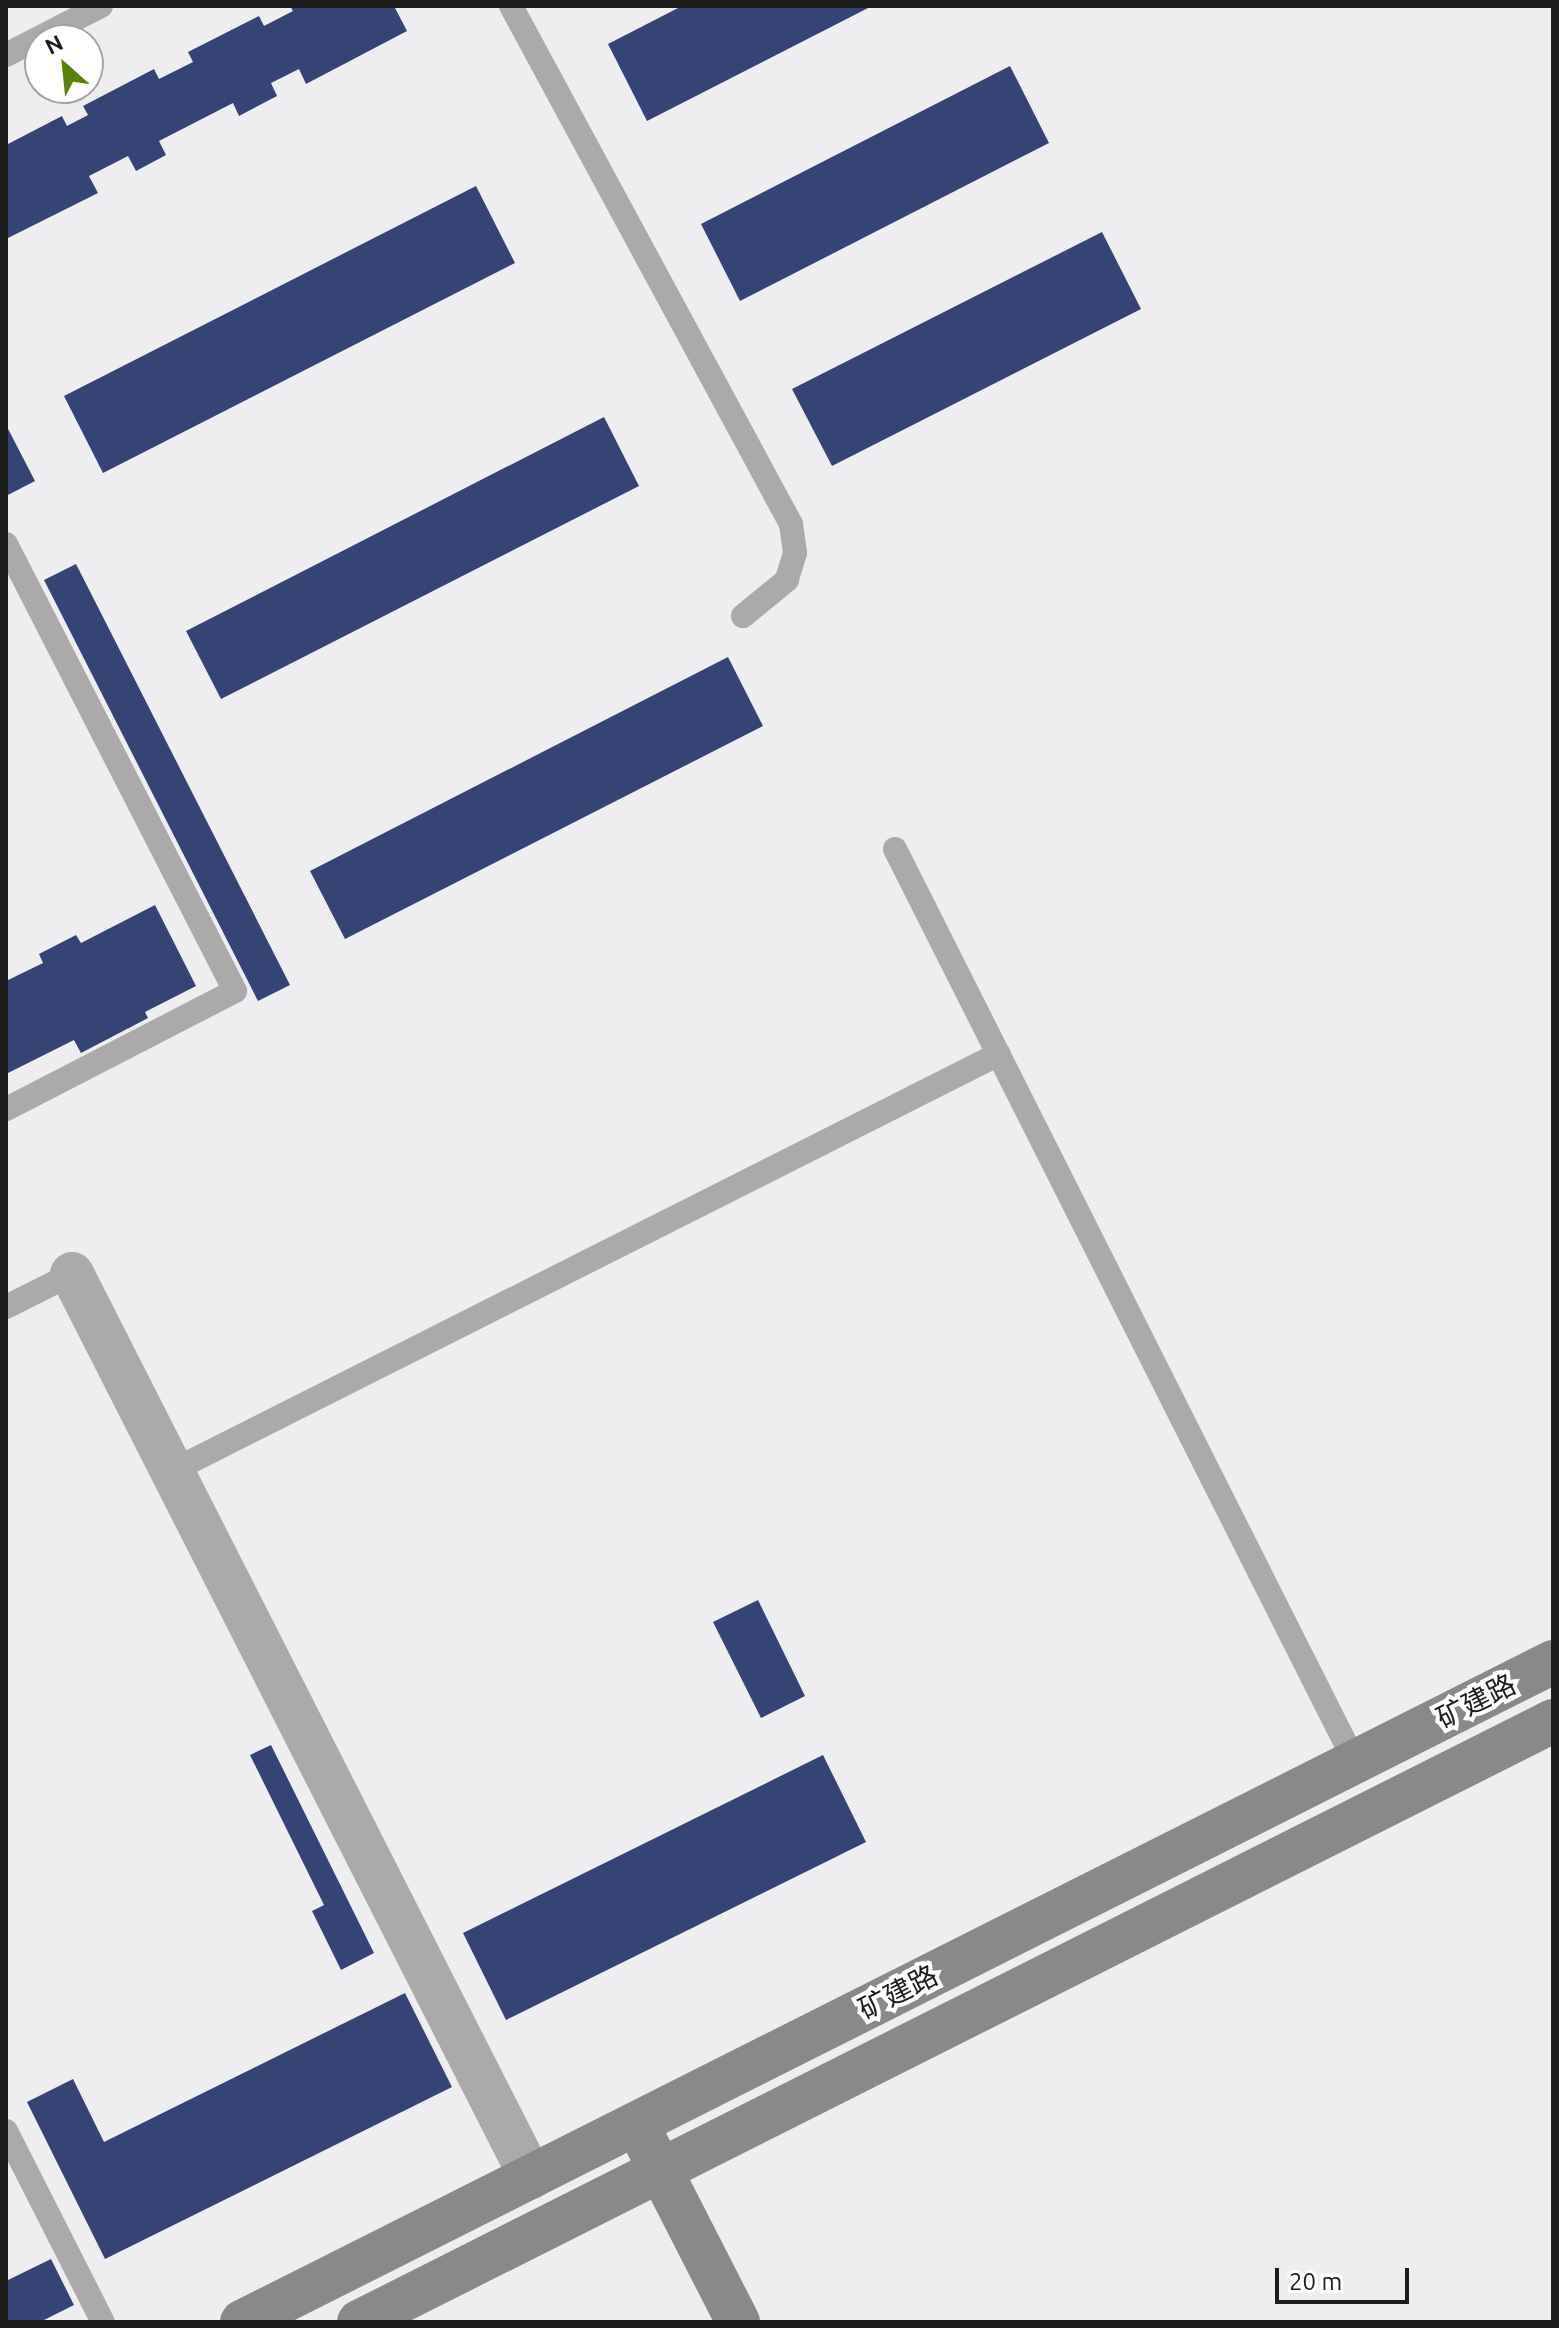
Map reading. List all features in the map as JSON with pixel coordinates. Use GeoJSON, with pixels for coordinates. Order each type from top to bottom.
{"type":"FeatureCollection","features":[{"type":"Feature","properties":{"kind":"street"},"geometry":{"type":"LineString","coordinates":[[72,1274],[531,2177]]}},
{"type":"Feature","properties":{"kind":"street","name":"矿建路"},"geometry":{"type":"LineString","coordinates":[[242,2322],[1553,1662]]}},
{"type":"Feature","properties":{"kind":"street","name":"矿建路"},"geometry":{"type":"LineString","coordinates":[[359,2322],[1553,1721]]}},
{"type":"Feature","properties":{"kind":"street"},"geometry":{"type":"LineString","coordinates":[[637,2124],[738,2322]]}},
{"type":"Feature","properties":{"kind":"lane"},"geometry":{"type":"LineString","coordinates":[[6,55],[101,6]]}},
{"type":"Feature","properties":{"kind":"lane"},"geometry":{"type":"LineString","coordinates":[[511,6],[791,524],[795,553],[787,580],[743,616]]}},
{"type":"Feature","properties":{"kind":"lane"},"geometry":{"type":"LineString","coordinates":[[6,544],[235,991],[6,1109]]}},
{"type":"Feature","properties":{"kind":"lane"},"geometry":{"type":"LineString","coordinates":[[895,849],[1355,1762]]}},
{"type":"Feature","properties":{"kind":"lane"},"geometry":{"type":"LineString","coordinates":[[172,1471],[999,1054]]}},
{"type":"Feature","properties":{"kind":"lane"},"geometry":{"type":"LineString","coordinates":[[6,1307],[72,1274]]}},
{"type":"Feature","properties":{"kind":"lane"},"geometry":{"type":"LineString","coordinates":[[6,2131],[103,2322]]}},
{"type":"Feature","properties":{"kind":"building"},"geometry":{"type":"Polygon","coordinates":[[[290,6],[394,6],[407,31],[306,84],[299,69],[271,83],[277,96],[239,116],[233,103],[159,141],[166,155],[136,171],[128,156],[89,176],[98,193],[6,239],[6,145],[62,116],[67,126],[88,115],[83,106],[104,104],[104,95],[154,69],[159,79],[193,62],[188,52],[259,16],[264,26],[293,11],[290,6]]]}},
{"type":"Feature","properties":{"kind":"building"},"geometry":{"type":"Polygon","coordinates":[[[682,6],[872,6],[647,121],[608,44],[682,6]]]}},
{"type":"Feature","properties":{"kind":"building"},"geometry":{"type":"Polygon","coordinates":[[[1010,66],[1049,143],[740,301],[701,224],[1010,66]]]}},
{"type":"Feature","properties":{"kind":"building"},"geometry":{"type":"Polygon","coordinates":[[[476,186],[515,263],[103,473],[64,396],[476,186]]]}},
{"type":"Feature","properties":{"kind":"building"},"geometry":{"type":"Polygon","coordinates":[[[1102,232],[1141,309],[832,466],[792,389],[1102,232]]]}},
{"type":"Feature","properties":{"kind":"building"},"geometry":{"type":"Polygon","coordinates":[[[604,417],[639,486],[221,699],[186,631],[604,417]]]}},
{"type":"Feature","properties":{"kind":"building"},"geometry":{"type":"Polygon","coordinates":[[[6,425],[35,481],[6,496],[6,425]]]}},
{"type":"Feature","properties":{"kind":"building"},"geometry":{"type":"Polygon","coordinates":[[[76,564],[290,985],[258,1001],[44,580],[76,564]]]}},
{"type":"Feature","properties":{"kind":"building"},"geometry":{"type":"Polygon","coordinates":[[[728,657],[763,726],[345,939],[310,871],[728,657]]]}},
{"type":"Feature","properties":{"kind":"building"},"geometry":{"type":"Polygon","coordinates":[[[155,905],[196,986],[145,1012],[148,1018],[81,1053],[74,1040],[6,1074],[6,981],[43,963],[39,954],[76,935],[81,943],[155,905]]]}},
{"type":"Feature","properties":{"kind":"building"},"geometry":{"type":"Polygon","coordinates":[[[758,1600],[805,1696],[761,1718],[713,1622],[758,1600]]]}},
{"type":"Feature","properties":{"kind":"building"},"geometry":{"type":"Polygon","coordinates":[[[271,1745],[374,1953],[341,1970],[312,1911],[324,1905],[250,1755],[271,1745]]]}},
{"type":"Feature","properties":{"kind":"building"},"geometry":{"type":"Polygon","coordinates":[[[823,1755],[866,1842],[506,2020],[463,1933],[823,1755]]]}},
{"type":"Feature","properties":{"kind":"building"},"geometry":{"type":"Polygon","coordinates":[[[405,1993],[452,2087],[105,2259],[27,2102],[73,2079],[104,2142],[405,1993]]]}},
{"type":"Feature","properties":{"kind":"building"},"geometry":{"type":"Polygon","coordinates":[[[51,2259],[74,2305],[40,2322],[6,2322],[6,2281],[51,2259]]]}}]}
